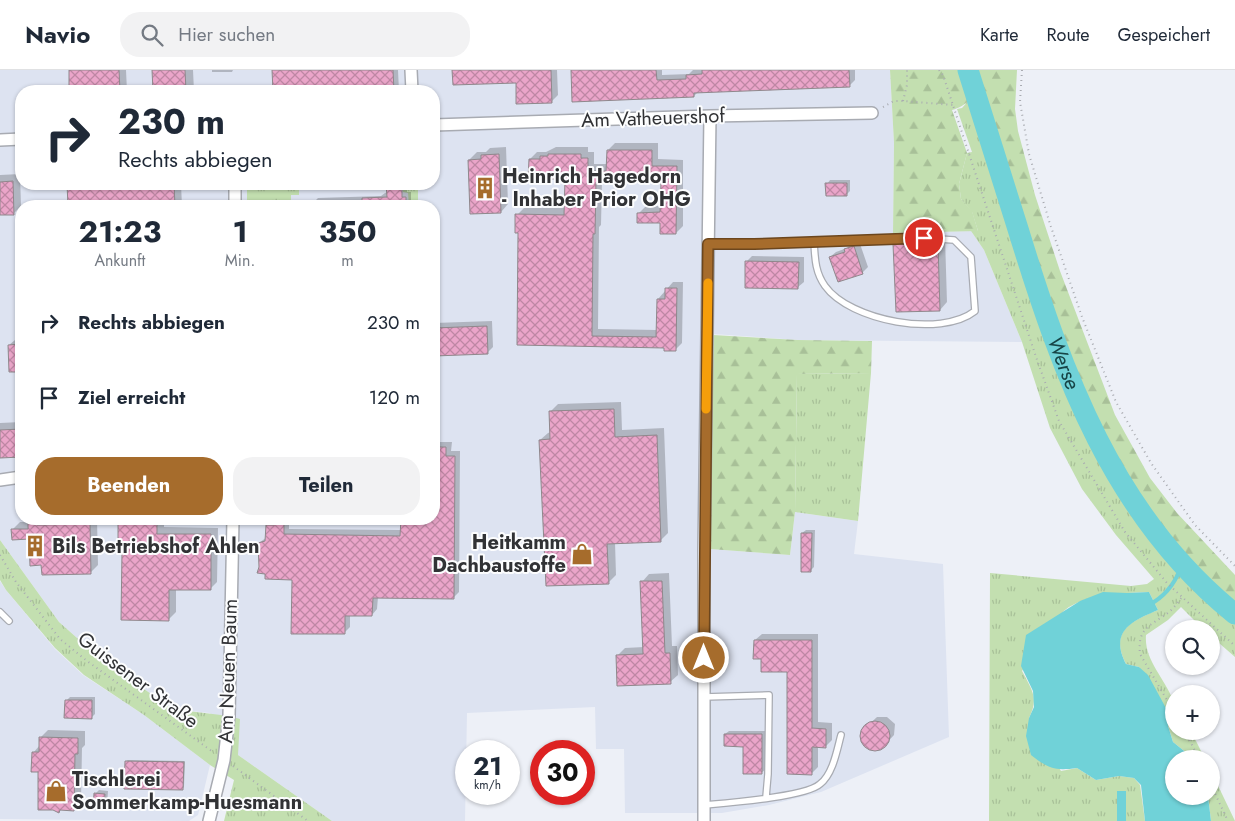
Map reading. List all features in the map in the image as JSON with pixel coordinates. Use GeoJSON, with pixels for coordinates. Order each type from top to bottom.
{"type":"FeatureCollection","features":[{"type":"Feature","properties":{"kind":"street"},"geometry":{"type":"LineString","coordinates":[[411,70],[412,85]]}},
{"type":"Feature","properties":{"kind":"street","name":"Am Vatheuershof"},"geometry":{"type":"LineString","coordinates":[[440,125],[872,113]]}},
{"type":"Feature","properties":{"kind":"street"},"geometry":{"type":"LineString","coordinates":[[704,821],[710,116]]}},
{"type":"Feature","properties":{"kind":"street"},"geometry":{"type":"LineString","coordinates":[[0,140],[15,139]]}},
{"type":"Feature","properties":{"kind":"street"},"geometry":{"type":"LineString","coordinates":[[0,480],[15,478]]}},
{"type":"Feature","properties":{"kind":"street","name":"Am Neuen Baum"},"geometry":{"type":"LineString","coordinates":[[208,821],[224,760],[229,706],[233,525]]}},
{"type":"Feature","properties":{"kind":"lane"},"geometry":{"type":"LineString","coordinates":[[708,244],[924,238],[954,240],[971,257],[975,311],[967,317],[943,323],[918,325],[886,321],[845,304],[825,287],[816,269],[814,242]]}},
{"type":"Feature","properties":{"kind":"lane"},"geometry":{"type":"LineString","coordinates":[[0,612],[8,621]]}},
{"type":"Feature","properties":{"kind":"lane"},"geometry":{"type":"LineString","coordinates":[[704,697],[769,695],[766,798]]}},
{"type":"Feature","properties":{"kind":"lane"},"geometry":{"type":"LineString","coordinates":[[704,805],[802,793],[820,784],[832,765],[841,735]]}},
{"type":"Feature","properties":{"kind":"path"},"geometry":{"type":"LineString","coordinates":[[903,101],[907,85],[906,70]]}},
{"type":"Feature","properties":{"kind":"path"},"geometry":{"type":"LineString","coordinates":[[939,70],[943,75],[1059,421],[1125,532],[1167,583],[1235,646]]}},
{"type":"Feature","properties":{"kind":"path"},"geometry":{"type":"LineString","coordinates":[[1022,70],[1020,102],[1029,154],[1053,233],[1082,317],[1116,402],[1151,463],[1195,525],[1235,566]]}},
{"type":"Feature","properties":{"kind":"path"},"geometry":{"type":"LineString","coordinates":[[872,113],[894,101],[953,105]]}},
{"type":"Feature","properties":{"kind":"path","name":"Guissener Straße"},"geometry":{"type":"LineString","coordinates":[[0,555],[16,582],[60,639],[87,661],[308,821]]}},
{"type":"Feature","properties":{"kind":"path"},"geometry":{"type":"LineString","coordinates":[[1165,697],[1140,654],[1139,645],[1144,630],[1172,611],[1182,597]]}},
{"type":"Feature","properties":{"kind":"path"},"geometry":{"type":"LineString","coordinates":[[1220,804],[1228,821]]}},
{"type":"Feature","properties":{"kind":"shaded area"},"geometry":{"type":"Polygon","coordinates":[[[0,70],[890,70],[894,143],[893,233],[971,231],[984,250],[1022,342],[798,340],[713,334],[710,549],[790,555],[795,512],[858,521],[854,554],[943,564],[949,737],[821,792],[769,805],[722,813],[625,813],[624,749],[596,749],[595,707],[467,713],[466,740],[455,740],[455,805],[465,805],[465,821],[332,821],[238,755],[210,713],[172,709],[94,653],[59,622],[0,540],[0,70]]]}},
{"type":"Feature","properties":{"kind":"shaded area"},"geometry":{"type":"Polygon","coordinates":[[[0,581],[55,649],[83,675],[144,715],[210,765],[198,815],[189,821],[0,819],[0,581]]]}},
{"type":"Feature","properties":{"kind":"green space"},"geometry":{"type":"Polygon","coordinates":[[[890,70],[1017,70],[1015,109],[1018,131],[1035,195],[1060,271],[1115,415],[1150,478],[1177,513],[1235,575],[1235,607],[1186,558],[1150,517],[1119,468],[1094,419],[1041,276],[982,95],[952,110],[967,153],[959,184],[961,199],[972,211],[978,231],[893,233],[894,143],[890,70]]]}},
{"type":"Feature","properties":{"kind":"green space"},"geometry":{"type":"Polygon","coordinates":[[[971,98],[1041,322],[1080,424],[1109,476],[1141,524],[1178,566],[1221,610],[1235,621],[1235,657],[1220,644],[1220,620],[1194,620],[1181,607],[1168,620],[1165,620],[1165,622],[1146,635],[1146,644],[1151,660],[1165,685],[1165,707],[1139,667],[1126,664],[1121,653],[1120,643],[1126,629],[1139,618],[1158,610],[1149,592],[1102,596],[1078,602],[1069,607],[1051,627],[1022,671],[1034,699],[1034,705],[1029,718],[1061,771],[1077,768],[1096,780],[1119,776],[1134,778],[1140,785],[1145,821],[1126,821],[1125,791],[1117,791],[1117,821],[989,821],[990,573],[1131,586],[1147,584],[1154,579],[1116,535],[1082,489],[1050,428],[1022,342],[984,250],[971,231],[978,231],[972,212],[961,199],[959,184],[967,153],[972,152],[957,109],[962,108],[971,98]]]}},
{"type":"Feature","properties":{"kind":"green space"},"geometry":{"type":"Polygon","coordinates":[[[247,190],[299,190],[299,195],[291,195],[291,200],[247,200],[247,190]]]}},
{"type":"Feature","properties":{"kind":"green space"},"geometry":{"type":"Polygon","coordinates":[[[403,190],[418,190],[418,200],[409,200],[408,193],[403,192],[403,190]]]}},
{"type":"Feature","properties":{"kind":"green space"},"geometry":{"type":"Polygon","coordinates":[[[713,335],[798,340],[872,341],[871,373],[797,374],[795,512],[790,555],[710,549],[713,335]]]}},
{"type":"Feature","properties":{"kind":"green space"},"geometry":{"type":"Polygon","coordinates":[[[871,373],[858,521],[795,512],[797,374],[871,373]]]}},
{"type":"Feature","properties":{"kind":"green space"},"geometry":{"type":"Polygon","coordinates":[[[0,540],[59,622],[94,653],[172,709],[240,719],[238,755],[332,821],[224,821],[234,780],[210,765],[144,715],[84,675],[55,648],[6,590],[0,580],[0,540]]]}},
{"type":"Feature","properties":{"kind":"green space"},"geometry":{"type":"Polygon","coordinates":[[[1172,740],[1196,740],[1200,750],[1183,750],[1172,740]]]}},
{"type":"Feature","properties":{"kind":"green space"},"geometry":{"type":"Polygon","coordinates":[[[1220,790],[1235,821],[1211,821],[1209,805],[1220,805],[1220,790]]]}},
{"type":"Feature","properties":{"kind":"water"},"geometry":{"type":"Polygon","coordinates":[[[1103,592],[1149,592],[1158,610],[1140,618],[1126,629],[1120,643],[1121,653],[1126,664],[1139,667],[1148,675],[1165,706],[1165,740],[1172,740],[1183,750],[1165,750],[1165,805],[1209,805],[1211,821],[1145,821],[1141,785],[1134,778],[1119,776],[1096,780],[1077,768],[1053,768],[1031,755],[1026,736],[1029,718],[1034,707],[1033,691],[1021,666],[1026,635],[1080,601],[1103,592]]]}},
{"type":"Feature","properties":{"kind":"water"},"geometry":{"type":"Polygon","coordinates":[[[1117,791],[1126,791],[1126,821],[1117,821],[1117,791]]]}},
{"type":"Feature","properties":{"kind":"building"},"geometry":{"type":"Polygon","coordinates":[[[69,70],[119,70],[120,85],[69,85],[69,70]]]}},
{"type":"Feature","properties":{"kind":"building"},"geometry":{"type":"Polygon","coordinates":[[[152,70],[185,70],[186,85],[153,85],[152,70]]]}},
{"type":"Feature","properties":{"kind":"building"},"geometry":{"type":"Polygon","coordinates":[[[272,70],[393,70],[394,85],[273,85],[272,70]]]}},
{"type":"Feature","properties":{"kind":"building"},"geometry":{"type":"Polygon","coordinates":[[[452,70],[551,70],[552,103],[516,104],[516,83],[453,85],[452,70]]]}},
{"type":"Feature","properties":{"kind":"building"},"geometry":{"type":"Polygon","coordinates":[[[571,70],[656,70],[657,80],[686,79],[686,75],[702,74],[702,70],[849,70],[850,87],[694,93],[694,97],[572,102],[571,70]]]}},
{"type":"Feature","properties":{"kind":"building"},"geometry":{"type":"Polygon","coordinates":[[[607,150],[652,150],[652,166],[677,166],[676,234],[660,234],[660,223],[637,223],[637,213],[660,212],[661,182],[596,182],[595,234],[593,234],[592,336],[656,337],[657,299],[665,299],[665,288],[677,288],[676,351],[664,351],[664,348],[517,345],[518,233],[515,233],[515,214],[564,215],[565,179],[528,179],[529,159],[540,159],[540,156],[548,156],[548,154],[581,154],[581,158],[588,158],[588,171],[606,171],[607,150]]]}},
{"type":"Feature","properties":{"kind":"building","name":"Heinrich Hagedorn - Inhaber Prior OHG"},"geometry":{"type":"Polygon","coordinates":[[[499,154],[501,213],[470,214],[468,160],[481,159],[481,155],[499,154]]]}},
{"type":"Feature","properties":{"kind":"building"},"geometry":{"type":"Polygon","coordinates":[[[13,181],[14,215],[0,215],[0,182],[13,181]]]}},
{"type":"Feature","properties":{"kind":"building"},"geometry":{"type":"Polygon","coordinates":[[[825,183],[847,183],[847,196],[826,196],[825,183]]]}},
{"type":"Feature","properties":{"kind":"building"},"geometry":{"type":"Polygon","coordinates":[[[67,190],[174,190],[175,200],[68,200],[67,190]]]}},
{"type":"Feature","properties":{"kind":"building"},"geometry":{"type":"Polygon","coordinates":[[[386,190],[402,190],[402,197],[406,197],[406,200],[362,200],[362,198],[387,197],[386,190]]]}},
{"type":"Feature","properties":{"kind":"building"},"geometry":{"type":"Polygon","coordinates":[[[893,244],[938,244],[940,311],[896,312],[893,244]]]}},
{"type":"Feature","properties":{"kind":"building"},"geometry":{"type":"Polygon","coordinates":[[[854,246],[863,274],[838,282],[829,257],[845,252],[844,249],[854,246]]]}},
{"type":"Feature","properties":{"kind":"building"},"geometry":{"type":"Polygon","coordinates":[[[745,261],[799,262],[798,289],[745,288],[745,261]]]}},
{"type":"Feature","properties":{"kind":"building"},"geometry":{"type":"Polygon","coordinates":[[[487,326],[488,354],[440,356],[440,328],[487,326]]]}},
{"type":"Feature","properties":{"kind":"building"},"geometry":{"type":"Polygon","coordinates":[[[15,344],[15,372],[9,372],[8,345],[15,344]]]}},
{"type":"Feature","properties":{"kind":"building"},"geometry":{"type":"Polygon","coordinates":[[[614,409],[615,437],[657,435],[661,542],[607,544],[609,584],[546,586],[539,440],[550,439],[549,411],[614,409]]]}},
{"type":"Feature","properties":{"kind":"building"},"geometry":{"type":"Polygon","coordinates":[[[15,429],[15,457],[0,458],[0,430],[15,429]]]}},
{"type":"Feature","properties":{"kind":"building"},"geometry":{"type":"Polygon","coordinates":[[[440,447],[446,447],[446,456],[455,456],[454,599],[373,598],[372,616],[345,616],[345,634],[291,634],[292,580],[265,579],[265,574],[257,573],[259,567],[258,543],[265,541],[266,525],[284,525],[284,534],[400,536],[401,525],[440,525],[440,447]]]}},
{"type":"Feature","properties":{"kind":"building"},"geometry":{"type":"Polygon","coordinates":[[[28,525],[90,525],[91,574],[42,575],[41,565],[30,566],[29,539],[12,540],[11,529],[28,529],[28,525]]]}},
{"type":"Feature","properties":{"kind":"building"},"geometry":{"type":"Polygon","coordinates":[[[118,525],[157,525],[157,534],[211,534],[211,590],[169,590],[169,621],[121,620],[122,551],[118,551],[118,525]]]}},
{"type":"Feature","properties":{"kind":"building"},"geometry":{"type":"Polygon","coordinates":[[[801,533],[812,533],[811,572],[801,572],[801,533]]]}},
{"type":"Feature","properties":{"kind":"building"},"geometry":{"type":"Polygon","coordinates":[[[640,581],[662,581],[665,653],[670,653],[671,684],[617,686],[616,655],[643,654],[640,581]]]}},
{"type":"Feature","properties":{"kind":"building"},"geometry":{"type":"Polygon","coordinates":[[[754,640],[812,640],[812,728],[826,729],[826,748],[812,747],[812,775],[787,774],[787,672],[761,672],[761,659],[753,659],[754,640]]]}},
{"type":"Feature","properties":{"kind":"building"},"geometry":{"type":"Polygon","coordinates":[[[65,700],[92,700],[92,719],[64,718],[65,700]]]}},
{"type":"Feature","properties":{"kind":"building"},"geometry":{"type":"Polygon","coordinates":[[[875,721],[886,725],[890,736],[886,747],[875,751],[864,747],[860,736],[864,725],[875,721]]]}},
{"type":"Feature","properties":{"kind":"building"},"geometry":{"type":"Polygon","coordinates":[[[724,734],[762,734],[762,774],[743,774],[743,747],[724,746],[724,734]]]}},
{"type":"Feature","properties":{"kind":"building","name":"Tischlerei Sommerkamp-Huesmann"},"geometry":{"type":"Polygon","coordinates":[[[39,737],[78,738],[78,754],[75,754],[74,811],[60,810],[59,813],[53,810],[38,810],[38,772],[31,772],[32,752],[39,752],[39,737]]]}},
{"type":"Feature","properties":{"kind":"building"},"geometry":{"type":"Polygon","coordinates":[[[125,761],[184,762],[183,790],[124,789],[125,761]]]}},
{"type":"Feature","properties":{"kind":"building"},"geometry":{"type":"Polygon","coordinates":[[[94,793],[105,794],[104,809],[93,809],[94,793]]]}},
{"type":"Feature","properties":{"kind":"waterway","name":"Werse"},"geometry":{"type":"LineString","coordinates":[[968,70],[1053,336],[1097,439],[1124,487],[1156,533],[1192,575],[1235,614]]}},
{"type":"Feature","properties":{"kind":"waterway"},"geometry":{"type":"LineString","coordinates":[[1154,602],[1171,586],[1178,575],[1182,563]]}},
{"type":"Feature","properties":{"kind":"slow traffic"},"geometry":{"type":"LineString","coordinates":[[706,409],[708,283]]}},
{"type":"Feature","properties":{"kind":"place","name":"Heinrich Hagedorn - Inhaber Prior OHG"},"geometry":{"type":"Point","coordinates":[485,188]}},
{"type":"Feature","properties":{"kind":"place","name":"Bils Betriebshof Ahlen"},"geometry":{"type":"Point","coordinates":[35,546]}},
{"type":"Feature","properties":{"kind":"place","name":"Heitkamm Dachbaustoffe"},"geometry":{"type":"Point","coordinates":[582,554]}},
{"type":"Feature","properties":{"kind":"place","name":"Tischlerei Sommerkamp-Huesmann"},"geometry":{"type":"Point","coordinates":[56,791]}},
{"type":"Feature","properties":{"kind":"route"},"geometry":{"type":"LineString","coordinates":[[704,658],[708,244],[734,245],[924,238]]}}]}
